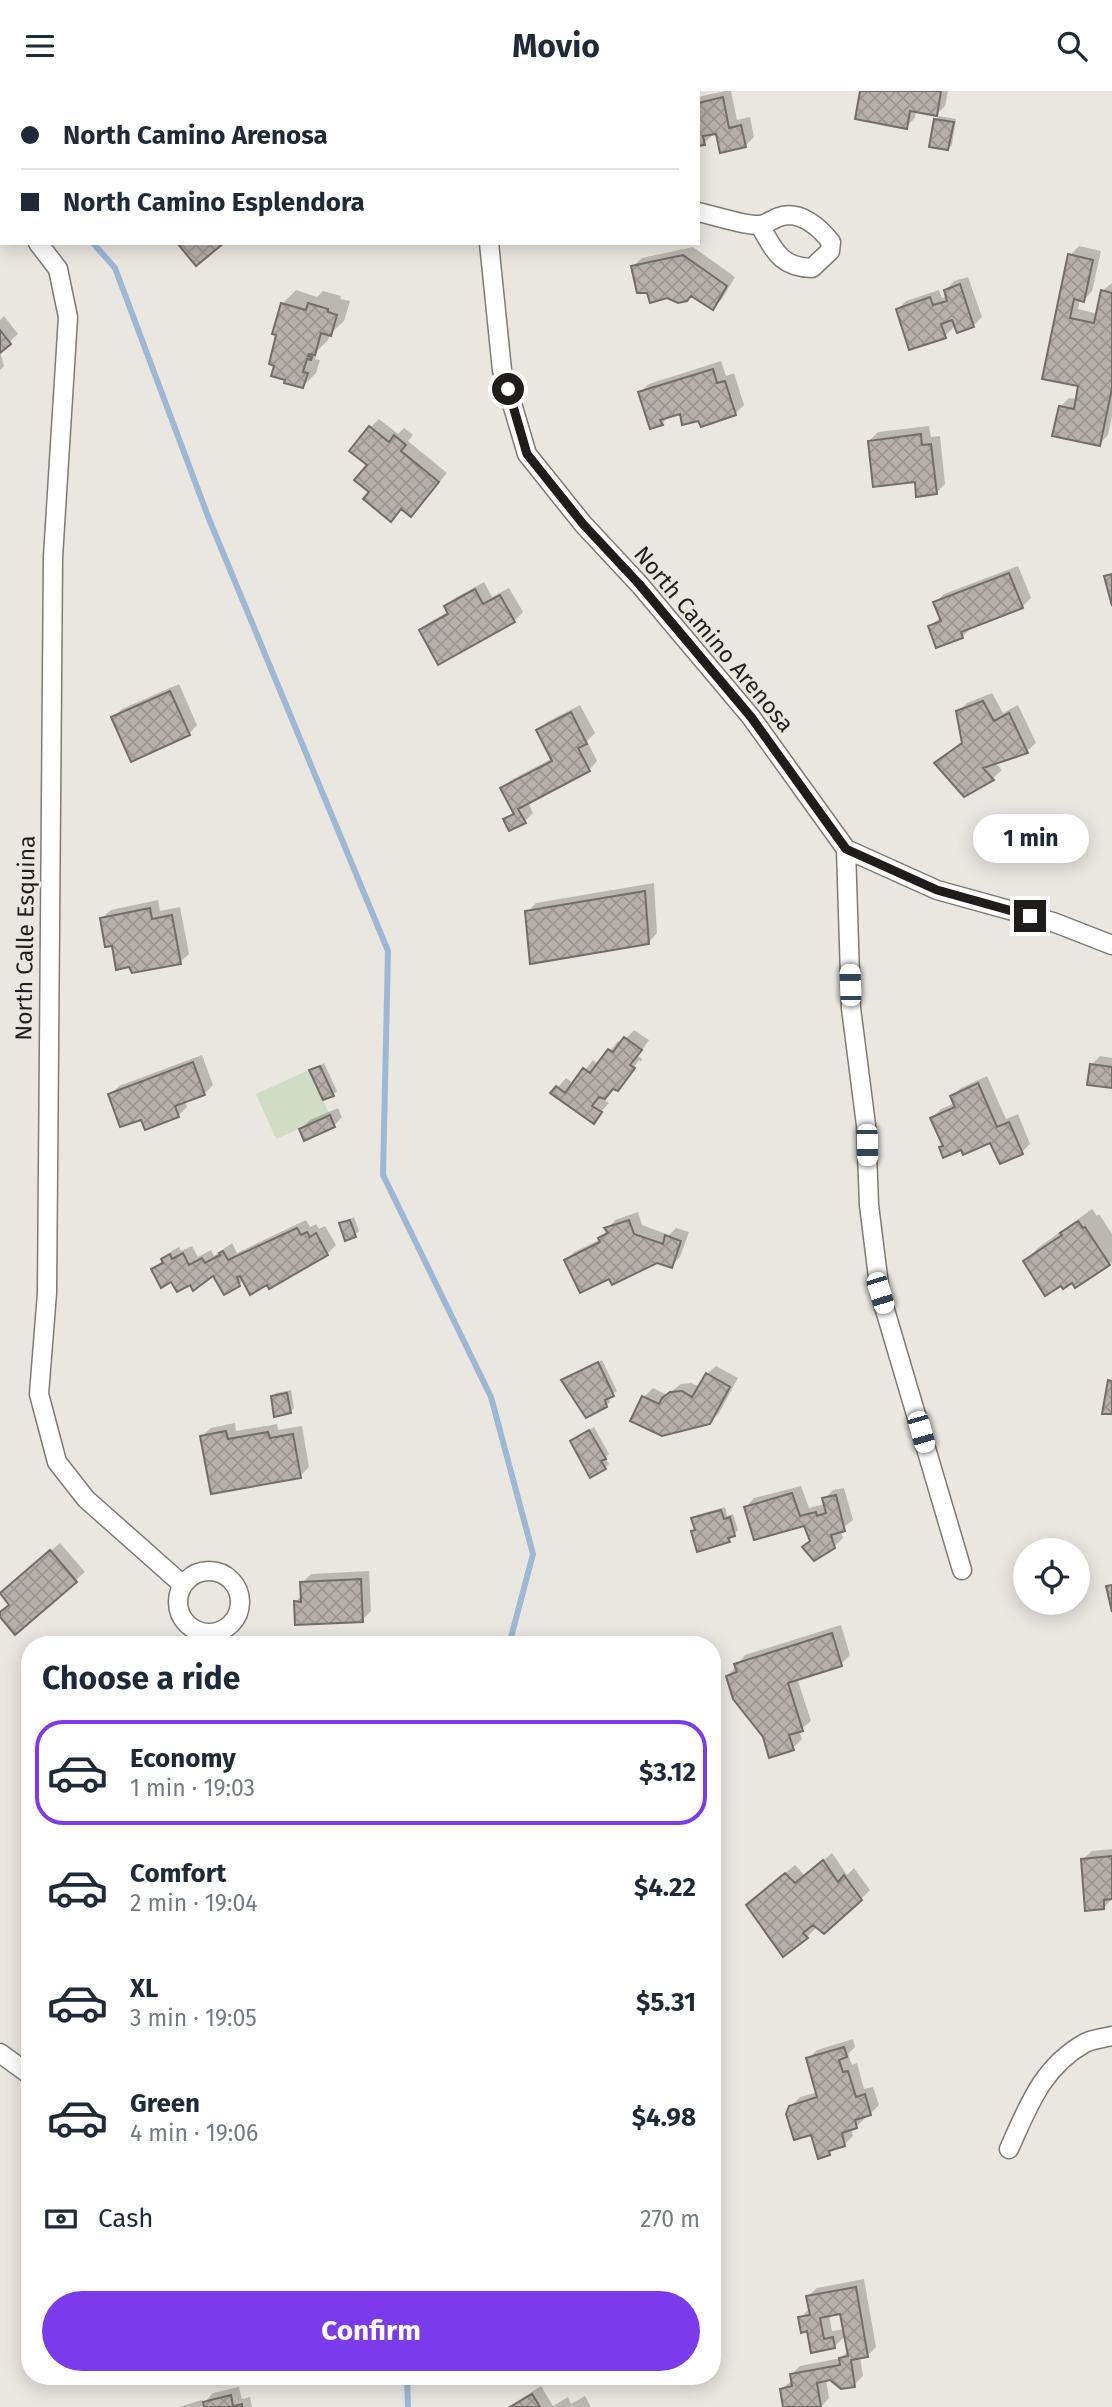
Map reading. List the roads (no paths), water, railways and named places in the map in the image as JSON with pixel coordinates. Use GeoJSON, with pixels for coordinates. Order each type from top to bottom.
{"type":"FeatureCollection","features":[{"type":"Feature","properties":{"kind":"street"},"geometry":{"type":"LineString","coordinates":[[700,212],[760,226]]}},
{"type":"Feature","properties":{"kind":"street","name":"North Calle Esquina"},"geometry":{"type":"LineString","coordinates":[[40,245],[58,269],[68,317],[53,557],[47,1293],[39,1394],[57,1462],[86,1499],[183,1585]]}},
{"type":"Feature","properties":{"kind":"street","name":"North Camino Arenosa"},"geometry":{"type":"LineString","coordinates":[[489,245],[502,370],[527,454],[583,524],[639,584],[751,717],[846,849]]}},
{"type":"Feature","properties":{"kind":"street"},"geometry":{"type":"LineString","coordinates":[[962,1570],[880,1293],[869,1205],[866,1125],[851,1008],[846,849],[937,890],[1053,922],[1112,945]]}},
{"type":"Feature","properties":{"kind":"street"},"geometry":{"type":"LineString","coordinates":[[1009,2149],[1035,2090],[1056,2065],[1086,2043],[1112,2036]]}},
{"type":"Feature","properties":{"kind":"street"},"geometry":{"type":"LineString","coordinates":[[0,2053],[21,2068]]}},
{"type":"Feature","properties":{"kind":"waterway"},"geometry":{"type":"LineString","coordinates":[[95,245],[115,268],[209,519],[388,951],[383,1175],[491,1397],[533,1554],[511,1636]]}},
{"type":"Feature","properties":{"kind":"waterway"},"geometry":{"type":"LineString","coordinates":[[407,2385],[408,2407]]}}]}
